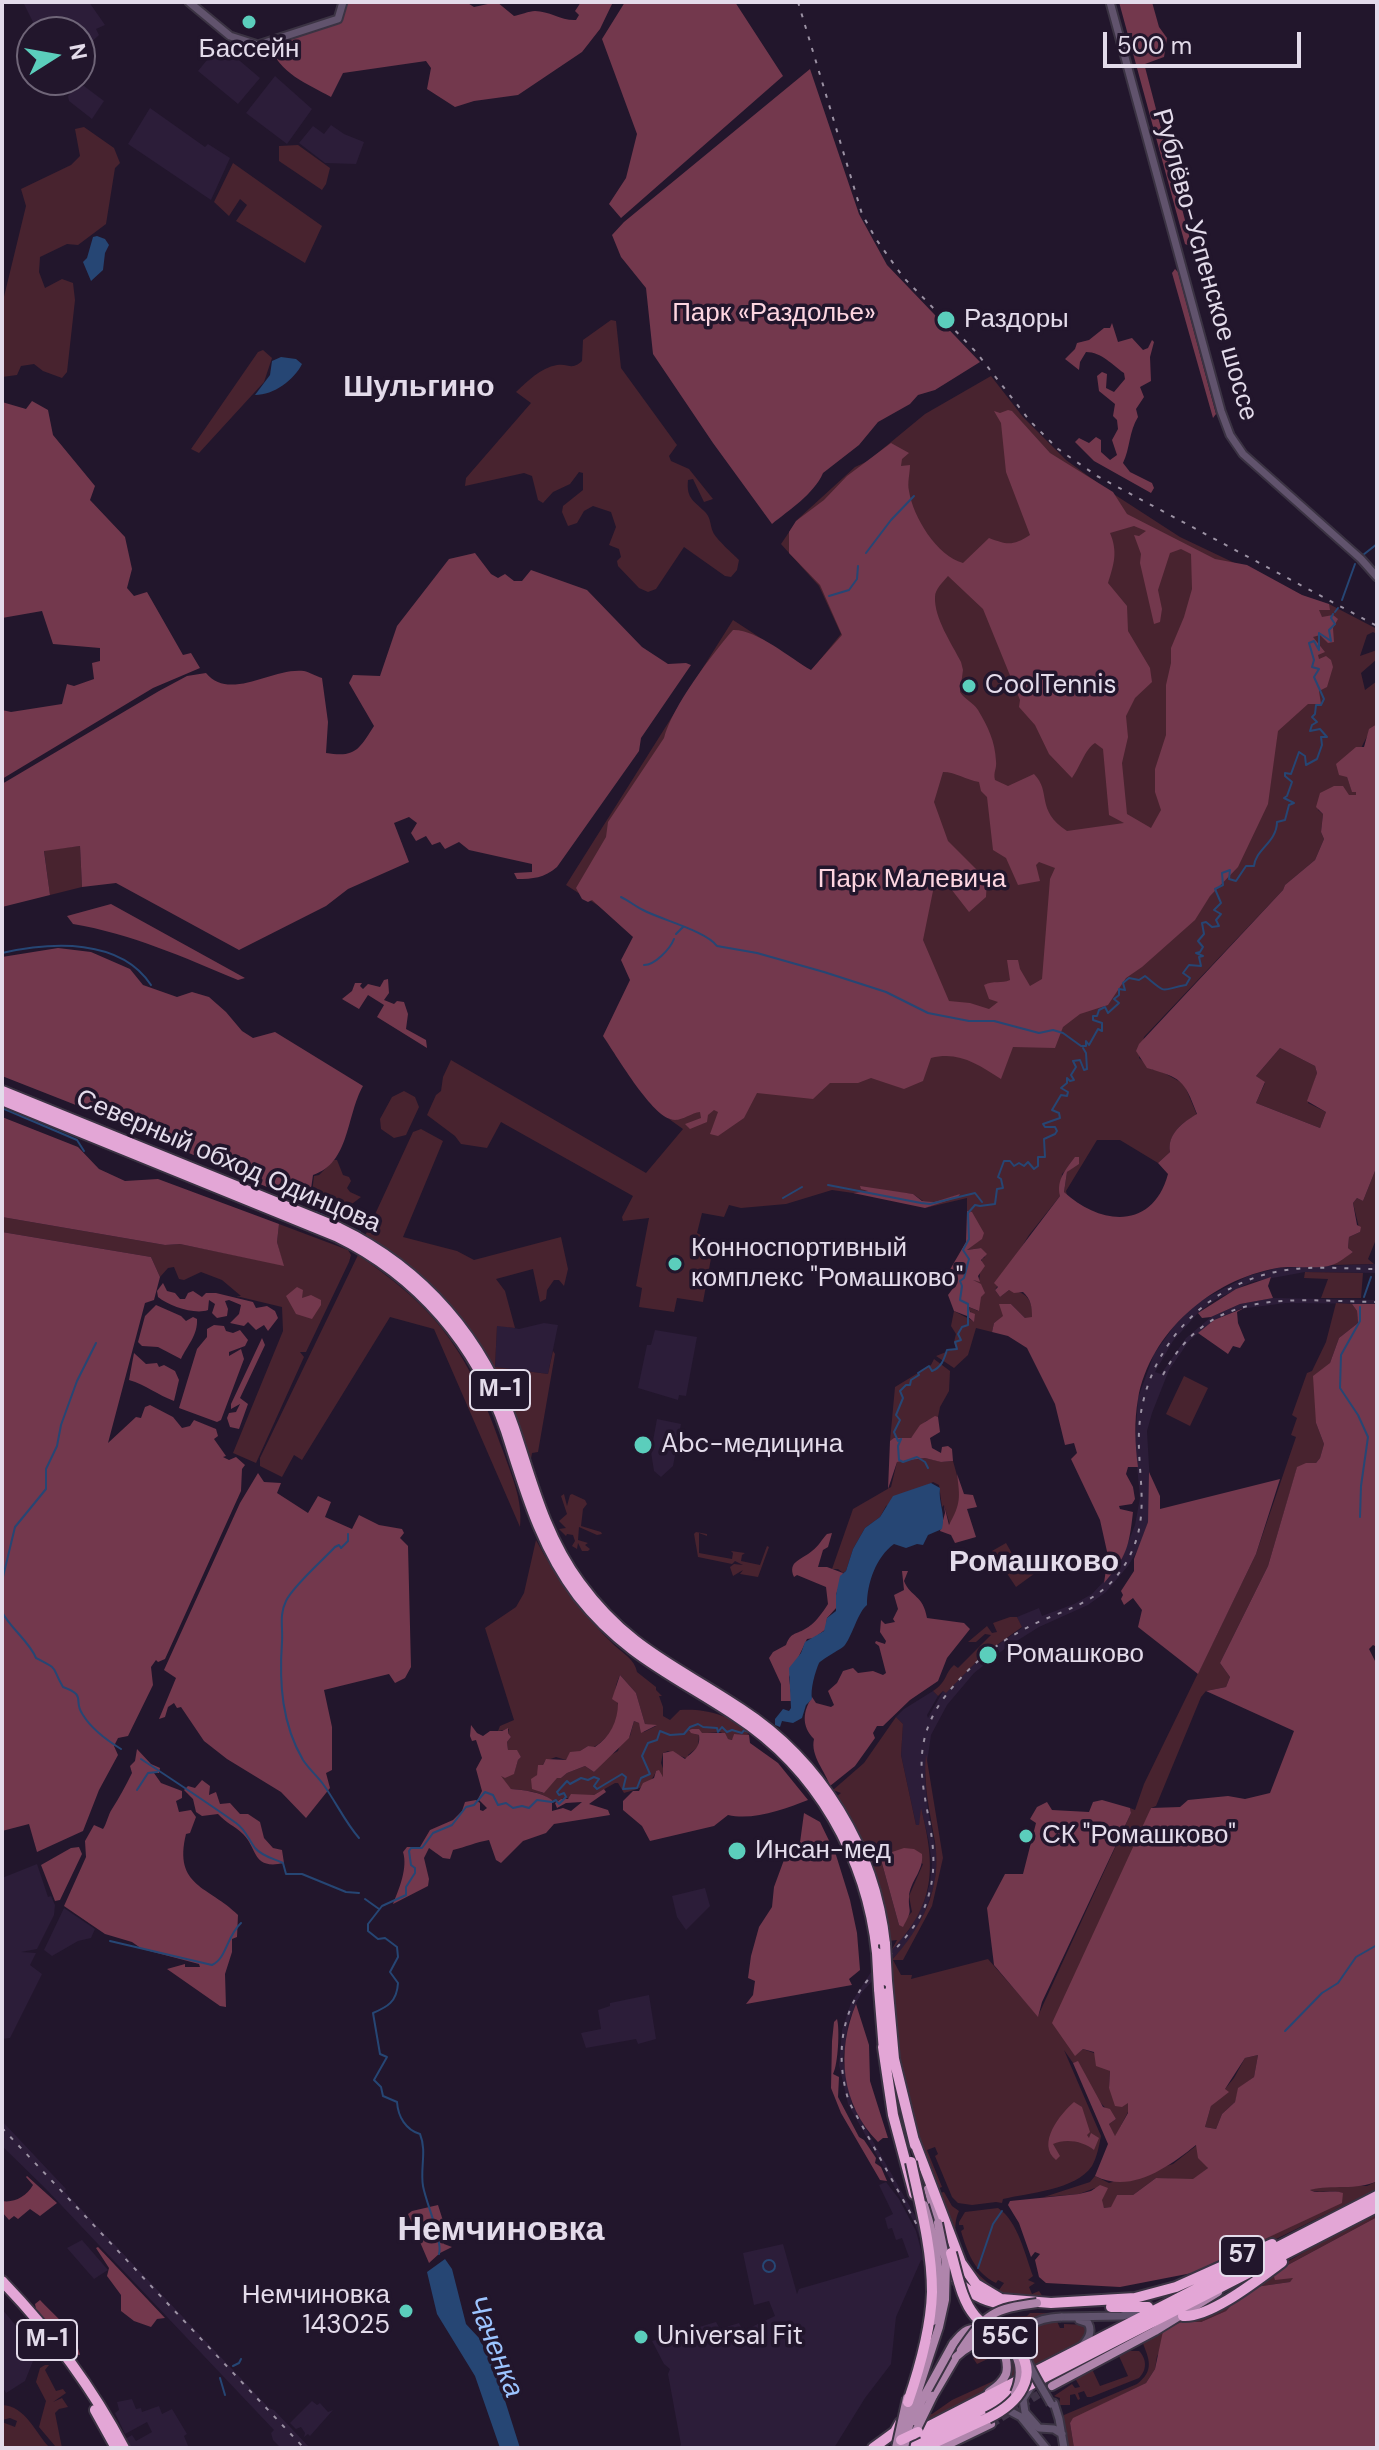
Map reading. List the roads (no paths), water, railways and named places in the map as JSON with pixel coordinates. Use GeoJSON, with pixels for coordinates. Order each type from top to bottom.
{"type":"FeatureCollection","features":[{"type":"Feature","properties":{"kind":"highway","name":"Северный обход Одинцова"},"geometry":{"type":"LineString","coordinates":[[2,1091],[339,1228],[388,1255],[422,1283],[464,1329],[492,1374],[508,1412],[544,1521],[571,1571],[608,1618],[650,1659]]}},
{"type":"Feature","properties":{"kind":"highway","name":"Северный обход Одинцова"},"geometry":{"type":"LineString","coordinates":[[2,1100],[336,1236],[383,1263],[416,1289],[448,1323],[488,1386],[536,1524],[564,1576],[602,1624],[650,1659],[731,1702],[762,1724],[804,1763],[829,1803],[860,1873],[881,1948],[887,1981],[899,2115],[914,2140],[923,2172]]}},
{"type":"Feature","properties":{"kind":"highway","name":"Северный обход Одинцова"},"geometry":{"type":"LineString","coordinates":[[881,1948],[879,1989],[883,2047],[911,2162]]}},
{"type":"Feature","properties":{"kind":"highway"},"geometry":{"type":"LineString","coordinates":[[899,2115],[905,2166],[930,2235],[952,2277],[975,2296],[1010,2306],[1148,2307]]}},
{"type":"Feature","properties":{"kind":"highway","name":"57"},"geometry":{"type":"LineString","coordinates":[[914,2140],[954,2249],[969,2276],[994,2296],[1008,2301],[1124,2300],[1186,2283],[1248,2253],[1303,2240]]}},
{"type":"Feature","properties":{"kind":"highway"},"geometry":{"type":"LineString","coordinates":[[873,2448],[898,2428],[925,2341],[932,2295],[929,2254],[911,2162]]}},
{"type":"Feature","properties":{"kind":"highway","name":"55C"},"geometry":{"type":"LineString","coordinates":[[908,2445],[986,2418],[1015,2401],[1024,2385],[1025,2367],[1015,2346],[978,2320],[970,2310],[923,2172]]}},
{"type":"Feature","properties":{"kind":"highway"},"geometry":{"type":"LineString","coordinates":[[986,2418],[1033,2383],[1235,2280],[1377,2196]]}},
{"type":"Feature","properties":{"kind":"highway"},"geometry":{"type":"LineString","coordinates":[[886,2448],[908,2445],[964,2407],[1049,2376],[1079,2349],[1167,2304],[1377,2207]]}},
{"type":"Feature","properties":{"kind":"highway"},"geometry":{"type":"LineString","coordinates":[[1183,2316],[1194,2316],[1208,2310],[1303,2240]]}},
{"type":"Feature","properties":{"kind":"highway","name":"М-1"},"geometry":{"type":"LineString","coordinates":[[2,2281],[66,2357],[124,2448]]}},
{"type":"Feature","properties":{"kind":"highway","name":"М-1"},"geometry":{"type":"LineString","coordinates":[[2,2288],[57,2353],[116,2448]]}},
{"type":"Feature","properties":{"kind":"main road"},"geometry":{"type":"LineString","coordinates":[[189,2],[230,36],[258,45],[338,19],[343,2]]}},
{"type":"Feature","properties":{"kind":"main road","name":"Рублёво-Успенское шоссе"},"geometry":{"type":"LineString","coordinates":[[1110,2],[1230,435],[1254,465],[1361,559],[1377,577]]}},
{"type":"Feature","properties":{"kind":"main road","name":"Северный обход Одинцова"},"geometry":{"type":"LineString","coordinates":[[908,2445],[906,2402],[935,2314],[939,2281],[934,2238],[911,2162]]}},
{"type":"Feature","properties":{"kind":"main road","name":"Северный обход Одинцова"},"geometry":{"type":"LineString","coordinates":[[908,2445],[914,2403],[939,2327],[946,2286],[943,2245],[923,2172]]}},
{"type":"Feature","properties":{"kind":"main road"},"geometry":{"type":"LineString","coordinates":[[908,2445],[956,2357],[985,2318],[997,2311],[1037,2303]]}},
{"type":"Feature","properties":{"kind":"main road"},"geometry":{"type":"LineString","coordinates":[[1061,2319],[1122,2316],[1167,2304]]}},
{"type":"Feature","properties":{"kind":"main road"},"geometry":{"type":"LineString","coordinates":[[1063,2448],[1052,2405],[1026,2358],[1022,2343],[1024,2334],[1032,2324],[1042,2319],[1083,2320],[1089,2325],[1089,2335],[1079,2349]]}},
{"type":"Feature","properties":{"kind":"main road"},"geometry":{"type":"LineString","coordinates":[[908,2445],[922,2400],[941,2364],[953,2344],[968,2330],[976,2329],[989,2334],[1001,2347],[1007,2364],[999,2384],[964,2407]]}},
{"type":"Feature","properties":{"kind":"main road"},"geometry":{"type":"LineString","coordinates":[[956,2357],[968,2347],[989,2340],[1001,2341],[1013,2354],[1020,2373],[1015,2394],[986,2418]]}},
{"type":"Feature","properties":{"kind":"main road"},"geometry":{"type":"LineString","coordinates":[[1033,2383],[1024,2396],[1024,2408],[1034,2425],[1061,2432]]}},
{"type":"Feature","properties":{"kind":"main road"},"geometry":{"type":"LineString","coordinates":[[1045,2428],[1053,2420],[1052,2405]]}},
{"type":"Feature","properties":{"kind":"main road"},"geometry":{"type":"LineString","coordinates":[[941,2448],[1002,2407],[1016,2412],[1046,2448]]}},
{"type":"Feature","properties":{"kind":"water"},"geometry":{"type":"Polygon","coordinates":[[[97,236],[109,245],[103,270],[91,281],[83,262],[93,237],[97,236]]]}},
{"type":"Feature","properties":{"kind":"water"},"geometry":{"type":"Polygon","coordinates":[[[281,357],[296,359],[302,364],[283,386],[255,395],[270,375],[272,361],[281,357]]]}},
{"type":"Feature","properties":{"kind":"water"},"geometry":{"type":"Polygon","coordinates":[[[931,1483],[940,1488],[942,1529],[928,1535],[923,1545],[906,1548],[894,1544],[882,1556],[874,1571],[867,1605],[848,1640],[819,1663],[813,1681],[812,1699],[806,1705],[802,1718],[793,1723],[782,1721],[780,1727],[775,1725],[775,1719],[783,1709],[789,1711],[791,1708],[789,1668],[805,1642],[824,1631],[827,1618],[836,1611],[840,1576],[846,1571],[853,1549],[865,1528],[880,1517],[893,1496],[931,1483]]]}},
{"type":"Feature","properties":{"kind":"water"},"geometry":{"type":"Polygon","coordinates":[[[445,2259],[452,2269],[466,2324],[479,2338],[495,2369],[520,2448],[500,2448],[475,2376],[437,2314],[427,2272],[445,2259]]]}},
{"type":"Feature","properties":{"kind":"waterway"},"geometry":{"type":"LineString","coordinates":[[866,553],[914,496]]}},
{"type":"Feature","properties":{"kind":"waterway","name":"Чаченка"},"geometry":{"type":"LineString","coordinates":[[1363,555],[1377,544]]}},
{"type":"Feature","properties":{"kind":"waterway","name":"Чаченка"},"geometry":{"type":"LineString","coordinates":[[1342,600],[1355,564]]}},
{"type":"Feature","properties":{"kind":"waterway"},"geometry":{"type":"LineString","coordinates":[[829,596],[849,590],[857,579],[858,566]]}},
{"type":"Feature","properties":{"kind":"waterway","name":"Чаченка"},"geometry":{"type":"LineString","coordinates":[[1335,612],[1338,608]]}},
{"type":"Feature","properties":{"kind":"waterway","name":"Чаченка"},"geometry":{"type":"LineString","coordinates":[[1082,1046],[1086,1046],[1086,1041],[1089,1045],[1098,1029],[1102,1031],[1102,1023],[1093,1020],[1093,1016],[1105,1007],[1108,1013],[1119,1003],[1114,999],[1119,995],[1119,989],[1125,990],[1123,983],[1129,978],[1139,980],[1145,976],[1161,989],[1167,989],[1186,985],[1190,978],[1183,973],[1189,965],[1201,966],[1199,957],[1203,956],[1196,953],[1203,947],[1198,941],[1204,934],[1202,923],[1219,926],[1216,920],[1221,914],[1214,910],[1221,903],[1215,889],[1223,885],[1222,873],[1230,870],[1229,879],[1236,881],[1246,866],[1254,866],[1258,855],[1274,835],[1277,822],[1285,820],[1289,805],[1294,803],[1284,798],[1292,782],[1285,773],[1291,774],[1299,752],[1305,756],[1306,765],[1317,759],[1322,745],[1321,737],[1327,737],[1320,729],[1310,731],[1317,722],[1312,717],[1316,705],[1321,705],[1324,699],[1314,677],[1319,669],[1312,667],[1314,660],[1309,643],[1314,641],[1319,650],[1319,633],[1331,641],[1329,630],[1335,624],[1331,618],[1333,614]]}},
{"type":"Feature","properties":{"kind":"waterway"},"geometry":{"type":"LineString","coordinates":[[621,897],[643,910],[703,935],[717,946],[757,953],[824,972],[886,992],[928,1013],[969,1021],[994,1021],[1039,1033],[1053,1030],[1081,1046]]}},
{"type":"Feature","properties":{"kind":"waterway"},"geometry":{"type":"LineString","coordinates":[[676,934],[683,927]]}},
{"type":"Feature","properties":{"kind":"waterway"},"geometry":{"type":"LineString","coordinates":[[644,965],[662,956],[674,939]]}},
{"type":"Feature","properties":{"kind":"waterway"},"geometry":{"type":"LineString","coordinates":[[2,953],[63,946],[103,951],[138,970],[151,985]]}},
{"type":"Feature","properties":{"kind":"waterway","name":"Чаченка"},"geometry":{"type":"LineString","coordinates":[[928,1468],[917,1457],[903,1462],[899,1460],[901,1439],[898,1441],[894,1432],[900,1420],[896,1415],[903,1398],[900,1391],[929,1366],[932,1371],[938,1367],[947,1350],[957,1349],[955,1342],[961,1340],[958,1334],[962,1327],[968,1325],[968,1304],[960,1300],[960,1281],[964,1278],[969,1259],[963,1250],[969,1239],[968,1213],[975,1205],[995,1204],[997,1189],[1003,1188],[998,1177],[1004,1161],[1010,1161],[1014,1166],[1019,1163],[1024,1166],[1028,1162],[1034,1169],[1038,1166],[1038,1157],[1045,1157],[1044,1139],[1057,1131],[1055,1127],[1045,1127],[1043,1124],[1060,1118],[1059,1113],[1052,1110],[1061,1095],[1067,1096],[1068,1092],[1061,1088],[1067,1083],[1067,1078],[1074,1080],[1071,1075],[1076,1067],[1073,1061],[1080,1060],[1084,1070],[1087,1069],[1083,1048]]}},
{"type":"Feature","properties":{"kind":"waterway"},"geometry":{"type":"LineString","coordinates":[[2,1108],[77,1140],[84,1151]]}},
{"type":"Feature","properties":{"kind":"waterway"},"geometry":{"type":"LineString","coordinates":[[828,1185],[930,1204],[975,1193],[982,1202]]}},
{"type":"Feature","properties":{"kind":"waterway"},"geometry":{"type":"LineString","coordinates":[[783,1198],[802,1187]]}},
{"type":"Feature","properties":{"kind":"waterway"},"geometry":{"type":"LineString","coordinates":[[316,1212],[360,1232]]}},
{"type":"Feature","properties":{"kind":"waterway"},"geometry":{"type":"LineString","coordinates":[[1364,1297],[1371,1277]]}},
{"type":"Feature","properties":{"kind":"waterway"},"geometry":{"type":"LineString","coordinates":[[1360,1307],[1360,1321],[1341,1355],[1340,1388],[1368,1437],[1360,1517]]}},
{"type":"Feature","properties":{"kind":"waterway"},"geometry":{"type":"LineString","coordinates":[[2,1581],[15,1527],[46,1489],[46,1469],[57,1446],[61,1425],[77,1381],[96,1343]]}},
{"type":"Feature","properties":{"kind":"waterway"},"geometry":{"type":"LineString","coordinates":[[348,1534],[348,1541],[341,1548],[339,1545],[335,1547],[286,1601],[282,1616],[281,1673],[286,1718],[296,1746],[359,1838]]}},
{"type":"Feature","properties":{"kind":"waterway"},"geometry":{"type":"LineString","coordinates":[[2,1612],[36,1658],[52,1667],[63,1687],[75,1693],[80,1710],[90,1725],[121,1749]]}},
{"type":"Feature","properties":{"kind":"waterway","name":"Чаченка"},"geometry":{"type":"LineString","coordinates":[[439,2254],[423,2186],[420,2134],[407,2126],[401,2118],[397,2102],[383,2096],[381,2087],[374,2080],[387,2057],[380,2054],[373,2013],[387,2006],[396,1995],[398,1983],[390,1972],[398,1957],[397,1947],[385,1938],[378,1939],[368,1931],[368,1924],[382,1906],[406,1895],[406,1887],[415,1873],[409,1851],[411,1848],[422,1848],[433,1833],[452,1825],[466,1807],[474,1805],[485,1792],[493,1795],[498,1805],[506,1803],[513,1808],[529,1808],[537,1800],[556,1800],[559,1804],[566,1797],[564,1793],[559,1795],[557,1792],[567,1781],[570,1784],[581,1778],[599,1779],[594,1786],[597,1789],[622,1774],[626,1777],[623,1789],[637,1788],[641,1778],[650,1774],[642,1756],[648,1743],[657,1740],[660,1731],[670,1735],[684,1734],[698,1724],[717,1728],[718,1732],[722,1727],[727,1732],[742,1733],[744,1730],[751,1733]]}},
{"type":"Feature","properties":{"kind":"waterway"},"geometry":{"type":"LineString","coordinates":[[141,1759],[236,1823],[258,1851],[283,1863],[286,1874],[302,1874],[346,1892],[359,1893]]}},
{"type":"Feature","properties":{"kind":"waterway"},"geometry":{"type":"LineString","coordinates":[[137,1790],[148,1773],[157,1772]]}},
{"type":"Feature","properties":{"kind":"waterway"},"geometry":{"type":"LineString","coordinates":[[365,1899],[379,1909]]}},
{"type":"Feature","properties":{"kind":"waterway"},"geometry":{"type":"LineString","coordinates":[[110,1941],[212,1965],[221,1957],[241,1923]]}},
{"type":"Feature","properties":{"kind":"waterway"},"geometry":{"type":"LineString","coordinates":[[1285,2031],[1322,1993],[1338,1983],[1356,1957],[1377,1945]]}},
{"type":"Feature","properties":{"kind":"waterway"},"geometry":{"type":"LineString","coordinates":[[978,2268],[993,2224],[1002,2211]]}},
{"type":"Feature","properties":{"kind":"waterway"},"geometry":{"type":"LineString","coordinates":[[764,2261],[774,2261],[775,2266],[774,2271],[764,2271],[764,2261]]}},
{"type":"Feature","properties":{"kind":"waterway"},"geometry":{"type":"LineString","coordinates":[[233,2366],[241,2359]]}},
{"type":"Feature","properties":{"kind":"waterway"},"geometry":{"type":"LineString","coordinates":[[220,2378],[225,2395]]}},
{"type":"Feature","properties":{"kind":"tunnel"},"geometry":{"type":"LineString","coordinates":[[991,2424],[1052,2386]]}},
{"type":"Feature","properties":{"kind":"railway"},"geometry":{"type":"LineString","coordinates":[[798,2],[862,214],[903,277],[976,352],[1030,421],[1058,449],[1097,476],[1377,626]]}},
{"type":"Feature","properties":{"kind":"railway"},"geometry":{"type":"LineString","coordinates":[[906,2432],[915,2389],[936,2320],[935,2277],[927,2243],[849,2102],[842,2055],[846,2023],[858,1994],[919,1919],[929,1894],[933,1868],[932,1843],[922,1771],[923,1746],[930,1721],[946,1695],[989,1652],[1019,1632],[1092,1597],[1117,1576],[1127,1561],[1135,1545],[1141,1513],[1139,1431],[1143,1402],[1165,1349],[1182,1327],[1226,1291],[1252,1279],[1304,1268],[1377,1269]]}},
{"type":"Feature","properties":{"kind":"railway"},"geometry":{"type":"LineString","coordinates":[[1163,1375],[1182,1346],[1204,1325],[1229,1312],[1255,1304],[1284,1301],[1377,1302]]}},
{"type":"Feature","properties":{"kind":"railway"},"geometry":{"type":"LineString","coordinates":[[2,2128],[304,2448]]}},
{"type":"Feature","properties":{"kind":"place","name":"Бассейн"},"geometry":{"type":"Point","coordinates":[249,22]}},
{"type":"Feature","properties":{"kind":"place","name":"Раздоры"},"geometry":{"type":"Point","coordinates":[946,320]}},
{"type":"Feature","properties":{"kind":"place","name":"CoolTennis"},"geometry":{"type":"Point","coordinates":[969,686]}},
{"type":"Feature","properties":{"kind":"place","name":"Конноспортивный комплекс \"Ромашково\""},"geometry":{"type":"Point","coordinates":[675,1264]}},
{"type":"Feature","properties":{"kind":"place","name":"Abc-медицина"},"geometry":{"type":"Point","coordinates":[643,1445]}},
{"type":"Feature","properties":{"kind":"place","name":"Ромашково"},"geometry":{"type":"Point","coordinates":[988,1655]}},
{"type":"Feature","properties":{"kind":"place","name":"СК \"Ромашково\""},"geometry":{"type":"Point","coordinates":[1026,1836]}},
{"type":"Feature","properties":{"kind":"place","name":"Инсан-мед"},"geometry":{"type":"Point","coordinates":[737,1851]}},
{"type":"Feature","properties":{"kind":"place","name":"Немчиновка 143025"},"geometry":{"type":"Point","coordinates":[406,2311]}},
{"type":"Feature","properties":{"kind":"place","name":"Universal Fit"},"geometry":{"type":"Point","coordinates":[641,2337]}},
{"type":"Feature","properties":{"kind":"district","name":"Шульгино"},"geometry":{"type":"Point","coordinates":[419,388]}},
{"type":"Feature","properties":{"kind":"district","name":"Ромашково"},"geometry":{"type":"Point","coordinates":[1034,1563]}},
{"type":"Feature","properties":{"kind":"district","name":"Немчиновка"},"geometry":{"type":"Point","coordinates":[501,2231]}},
{"type":"Feature","properties":{"kind":"park label","name":"Парк «Раздолье»"},"geometry":{"type":"Point","coordinates":[774,314]}},
{"type":"Feature","properties":{"kind":"park label","name":"Парк Малевича"},"geometry":{"type":"Point","coordinates":[912,880]}}]}
